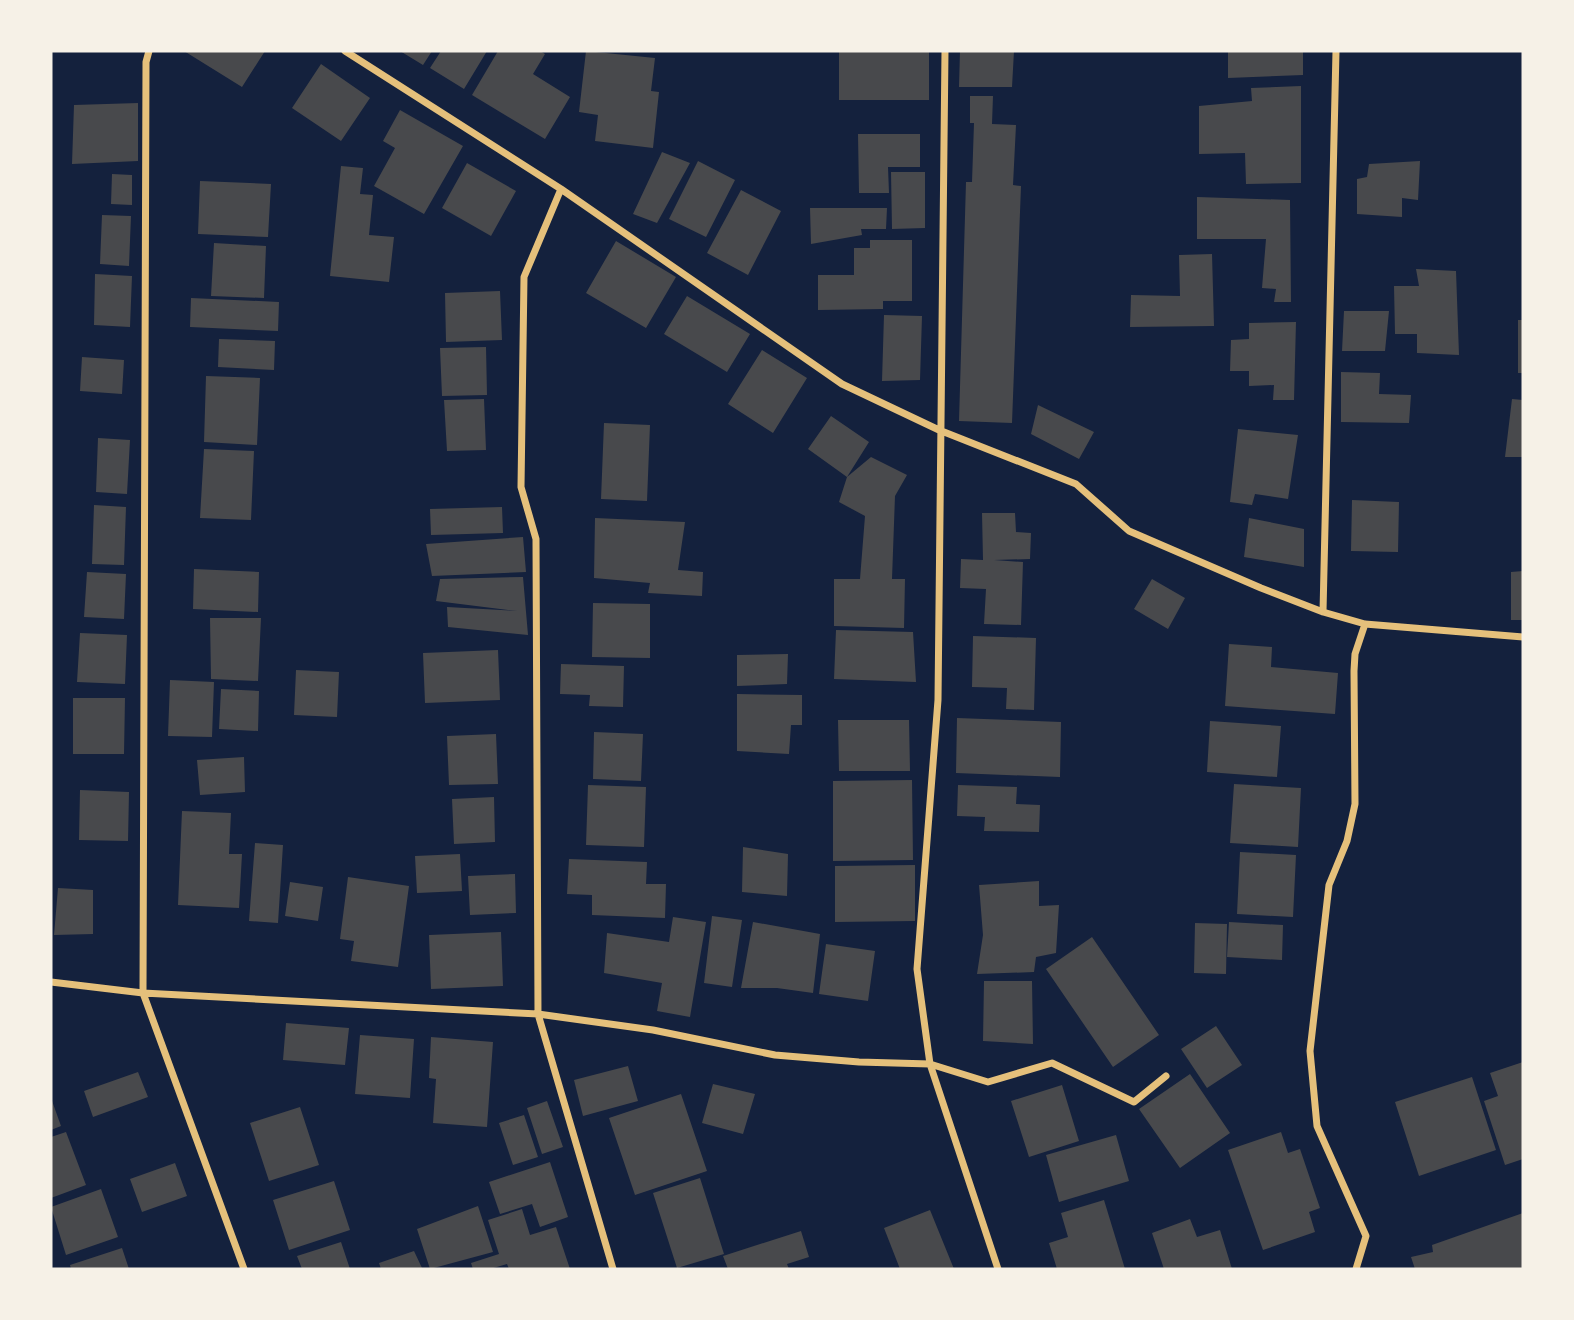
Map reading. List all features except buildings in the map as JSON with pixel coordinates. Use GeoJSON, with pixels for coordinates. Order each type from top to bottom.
{"type":"FeatureCollection","features":[{"type":"Feature","properties":{"kind":"street"},"geometry":{"type":"LineString","coordinates":[[152,51],[146,62],[143,993],[244,1269]]}},
{"type":"Feature","properties":{"kind":"street"},"geometry":{"type":"LineString","coordinates":[[345,51],[561,189],[842,384],[939,430],[1076,484],[1129,531],[1323,612],[1366,624],[1523,637]]}},
{"type":"Feature","properties":{"kind":"street"},"geometry":{"type":"LineString","coordinates":[[945,51],[938,700],[918,969],[930,1064],[998,1269]]}},
{"type":"Feature","properties":{"kind":"street"},"geometry":{"type":"LineString","coordinates":[[1323,612],[1336,51]]}},
{"type":"Feature","properties":{"kind":"street"},"geometry":{"type":"LineString","coordinates":[[561,189],[524,277],[522,487],[536,539],[538,1014],[613,1269]]}},
{"type":"Feature","properties":{"kind":"street"},"geometry":{"type":"LineString","coordinates":[[1356,1269],[1366,1236],[1317,1126],[1310,1051],[1329,886],[1347,841],[1355,804],[1354,671],[1357,647],[1366,624]]}},
{"type":"Feature","properties":{"kind":"street"},"geometry":{"type":"LineString","coordinates":[[51,982],[143,993],[538,1014],[653,1030],[775,1055],[859,1062],[930,1064],[988,1082],[1052,1063],[1134,1102],[1166,1076]]}}]}
